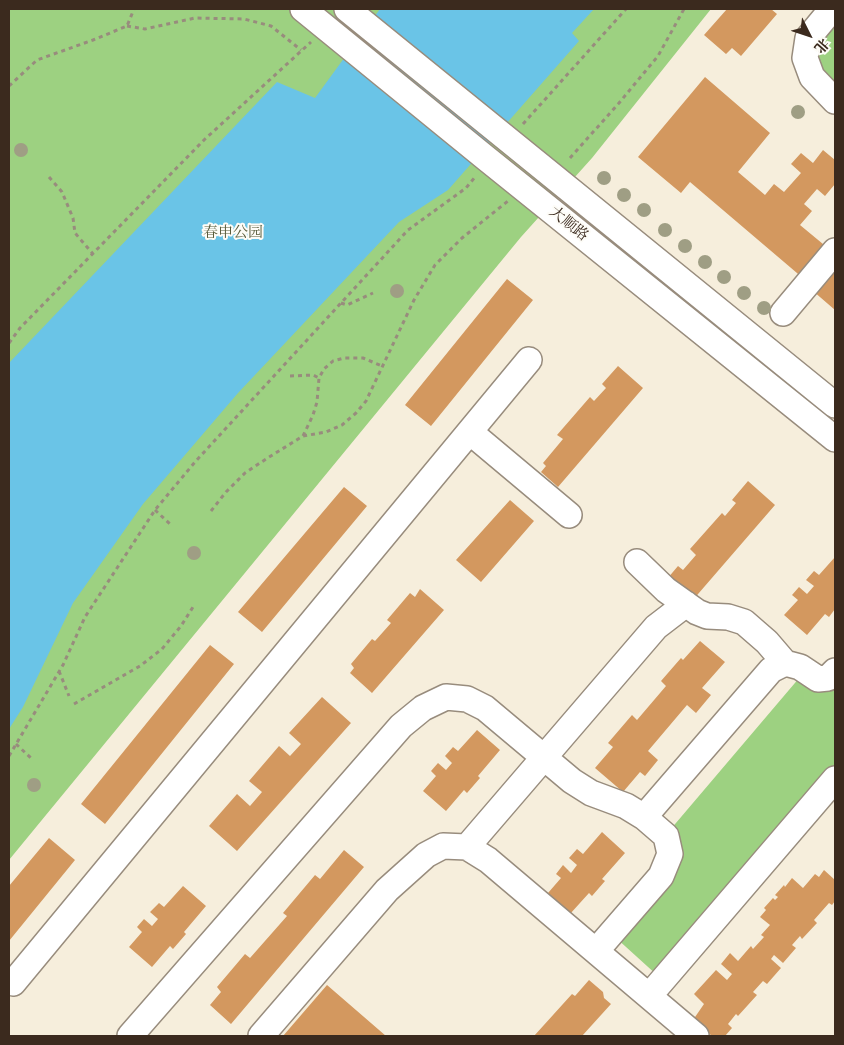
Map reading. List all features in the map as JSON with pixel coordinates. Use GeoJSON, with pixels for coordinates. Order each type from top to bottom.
{"type":"FeatureCollection","features":[{"type":"Feature","properties":{"kind":"street","name":"大顺路"},"geometry":{"type":"LineString","coordinates":[[303,9],[338,37],[483,166],[835,440]]}},
{"type":"Feature","properties":{"kind":"street","name":"大顺路"},"geometry":{"type":"LineString","coordinates":[[347,9],[835,405]]}},
{"type":"Feature","properties":{"kind":"street"},"geometry":{"type":"LineString","coordinates":[[832,9],[808,38],[805,58],[812,77],[835,101]]}},
{"type":"Feature","properties":{"kind":"street"},"geometry":{"type":"LineString","coordinates":[[783,313],[835,251]]}},
{"type":"Feature","properties":{"kind":"street"},"geometry":{"type":"LineString","coordinates":[[14,983],[529,360]]}},
{"type":"Feature","properties":{"kind":"street"},"geometry":{"type":"LineString","coordinates":[[470,432],[569,515]]}},
{"type":"Feature","properties":{"kind":"street"},"geometry":{"type":"LineString","coordinates":[[636,562],[666,590],[697,612],[707,616],[728,617],[744,622],[768,642],[785,663],[800,667],[818,679],[828,678],[835,671]]}},
{"type":"Feature","properties":{"kind":"street"},"geometry":{"type":"LineString","coordinates":[[467,848],[656,627],[686,604]]}},
{"type":"Feature","properties":{"kind":"street"},"geometry":{"type":"LineString","coordinates":[[644,817],[771,670],[785,663]]}},
{"type":"Feature","properties":{"kind":"street"},"geometry":{"type":"LineString","coordinates":[[130,1036],[401,726],[423,708],[446,697],[467,699],[485,708],[572,781],[606,799],[626,806],[644,817],[666,836],[670,854],[661,876],[596,951]]}},
{"type":"Feature","properties":{"kind":"street"},"geometry":{"type":"LineString","coordinates":[[649,996],[835,779]]}},
{"type":"Feature","properties":{"kind":"street"},"geometry":{"type":"LineString","coordinates":[[261,1036],[387,890],[426,855],[443,846],[467,848],[488,860],[696,1036]]}},
{"type":"Feature","properties":{"kind":"path"},"geometry":{"type":"LineString","coordinates":[[126,26],[134,9]]}},
{"type":"Feature","properties":{"kind":"path"},"geometry":{"type":"LineString","coordinates":[[518,129],[626,9]]}},
{"type":"Feature","properties":{"kind":"path"},"geometry":{"type":"LineString","coordinates":[[570,158],[658,56],[684,9]]}},
{"type":"Feature","properties":{"kind":"path"},"geometry":{"type":"LineString","coordinates":[[9,86],[37,60],[126,26],[145,29],[195,18],[244,18],[271,26],[302,50]]}},
{"type":"Feature","properties":{"kind":"path"},"geometry":{"type":"LineString","coordinates":[[9,343],[20,328],[204,140],[313,39]]}},
{"type":"Feature","properties":{"kind":"path"},"geometry":{"type":"LineString","coordinates":[[9,756],[59,671],[85,617],[155,510],[195,462],[408,230],[466,188],[483,166]]}},
{"type":"Feature","properties":{"kind":"path"},"geometry":{"type":"LineString","coordinates":[[49,177],[62,192],[73,218],[75,234],[93,254]]}},
{"type":"Feature","properties":{"kind":"path"},"geometry":{"type":"LineString","coordinates":[[211,511],[245,473],[303,436],[326,432],[342,425],[356,413],[366,401],[414,300],[436,265],[462,238],[512,198]]}},
{"type":"Feature","properties":{"kind":"path"},"geometry":{"type":"LineString","coordinates":[[341,303],[347,305],[373,293]]}},
{"type":"Feature","properties":{"kind":"path"},"geometry":{"type":"LineString","coordinates":[[303,436],[317,402],[319,378],[324,369],[333,361],[344,358],[363,358],[382,366]]}},
{"type":"Feature","properties":{"kind":"path"},"geometry":{"type":"LineString","coordinates":[[290,376],[313,375],[319,378]]}},
{"type":"Feature","properties":{"kind":"path"},"geometry":{"type":"LineString","coordinates":[[155,510],[171,525]]}},
{"type":"Feature","properties":{"kind":"path"},"geometry":{"type":"LineString","coordinates":[[74,704],[140,666],[162,649],[181,626],[193,607]]}},
{"type":"Feature","properties":{"kind":"path"},"geometry":{"type":"LineString","coordinates":[[59,671],[69,696]]}},
{"type":"Feature","properties":{"kind":"path"},"geometry":{"type":"LineString","coordinates":[[16,744],[33,760]]}},
{"type":"Feature","properties":{"kind":"green space","name":"春申公园"},"geometry":{"type":"Polygon","coordinates":[[[10,9],[711,9],[592,158],[521,237],[9,860],[9,11],[10,9]]]}},
{"type":"Feature","properties":{"kind":"green space"},"geometry":{"type":"Polygon","coordinates":[[[835,11],[835,89],[818,72],[813,38],[835,11]]]}},
{"type":"Feature","properties":{"kind":"green space"},"geometry":{"type":"Polygon","coordinates":[[[800,677],[835,677],[835,771],[658,976],[615,937],[669,876],[670,830],[800,677]]]}},
{"type":"Feature","properties":{"kind":"water"},"geometry":{"type":"Polygon","coordinates":[[[380,9],[594,9],[572,33],[579,41],[448,190],[399,222],[238,393],[143,504],[73,603],[23,707],[9,729],[9,363],[277,82],[315,98],[380,9]]]}},
{"type":"Feature","properties":{"kind":"building"},"geometry":{"type":"Polygon","coordinates":[[[727,9],[771,9],[777,14],[741,56],[732,48],[726,54],[704,35],[727,9]]]}},
{"type":"Feature","properties":{"kind":"building"},"geometry":{"type":"Polygon","coordinates":[[[705,77],[770,133],[738,172],[765,195],[774,184],[784,192],[801,173],[791,164],[801,153],[813,163],[823,150],[835,160],[835,184],[825,196],[817,189],[804,204],[812,211],[800,225],[829,249],[804,279],[690,182],[681,193],[638,157],[705,77]]]}},
{"type":"Feature","properties":{"kind":"building"},"geometry":{"type":"Polygon","coordinates":[[[835,264],[835,310],[813,291],[835,264]]]}},
{"type":"Feature","properties":{"kind":"building"},"geometry":{"type":"Polygon","coordinates":[[[507,279],[533,300],[431,426],[405,405],[507,279]]]}},
{"type":"Feature","properties":{"kind":"building"},"geometry":{"type":"Polygon","coordinates":[[[618,366],[643,388],[558,487],[541,472],[546,466],[543,463],[563,439],[557,435],[590,397],[594,401],[606,388],[602,384],[618,366]]]}},
{"type":"Feature","properties":{"kind":"building"},"geometry":{"type":"Polygon","coordinates":[[[748,481],[775,505],[692,601],[667,579],[678,566],[683,570],[696,555],[690,549],[722,513],[725,516],[736,503],[732,500],[748,481]]]}},
{"type":"Feature","properties":{"kind":"building"},"geometry":{"type":"Polygon","coordinates":[[[344,487],[367,506],[262,632],[238,612],[344,487]]]}},
{"type":"Feature","properties":{"kind":"building"},"geometry":{"type":"Polygon","coordinates":[[[510,500],[534,521],[481,582],[456,560],[510,500]]]}},
{"type":"Feature","properties":{"kind":"building"},"geometry":{"type":"Polygon","coordinates":[[[835,557],[835,609],[829,617],[825,614],[807,635],[784,615],[798,600],[792,595],[799,587],[807,594],[814,586],[806,580],[814,571],[819,575],[835,557]]]}},
{"type":"Feature","properties":{"kind":"building"},"geometry":{"type":"Polygon","coordinates":[[[420,589],[444,610],[372,693],[350,673],[354,668],[351,664],[372,639],[375,641],[391,623],[387,620],[410,593],[415,597],[420,589]]]}},
{"type":"Feature","properties":{"kind":"building"},"geometry":{"type":"Polygon","coordinates":[[[700,641],[725,662],[702,688],[711,695],[696,713],[687,705],[648,751],[658,760],[645,776],[640,772],[623,792],[595,768],[613,747],[608,743],[632,715],[637,720],[666,686],[661,681],[681,658],[683,660],[700,641]]]}},
{"type":"Feature","properties":{"kind":"building"},"geometry":{"type":"Polygon","coordinates":[[[210,645],[234,664],[105,824],[81,804],[210,645]]]}},
{"type":"Feature","properties":{"kind":"building"},"geometry":{"type":"Polygon","coordinates":[[[322,697],[351,723],[237,851],[209,826],[237,794],[250,806],[262,792],[249,781],[279,746],[290,756],[301,744],[289,733],[322,697]]]}},
{"type":"Feature","properties":{"kind":"building"},"geometry":{"type":"Polygon","coordinates":[[[477,730],[500,750],[478,776],[480,778],[467,793],[464,790],[446,811],[423,791],[436,776],[431,771],[438,763],[446,770],[452,763],[445,756],[453,747],[458,751],[477,730]]]}},
{"type":"Feature","properties":{"kind":"building"},"geometry":{"type":"Polygon","coordinates":[[[602,832],[625,853],[602,879],[605,881],[592,896],[589,893],[570,914],[548,893],[561,878],[556,874],[563,865],[571,873],[577,865],[569,858],[577,849],[583,854],[602,832]]]}},
{"type":"Feature","properties":{"kind":"building"},"geometry":{"type":"Polygon","coordinates":[[[49,838],[75,860],[9,941],[9,886],[49,838]]]}},
{"type":"Feature","properties":{"kind":"building"},"geometry":{"type":"Polygon","coordinates":[[[344,850],[364,867],[231,1024],[210,1005],[221,992],[217,987],[245,954],[250,958],[287,916],[283,913],[315,875],[320,879],[344,850]]]}},
{"type":"Feature","properties":{"kind":"building"},"geometry":{"type":"Polygon","coordinates":[[[824,870],[835,880],[835,901],[832,905],[829,903],[814,920],[817,923],[802,939],[800,936],[792,945],[796,948],[783,963],[774,955],[771,959],[781,968],[767,984],[763,981],[753,992],[757,995],[728,1024],[732,1028],[725,1036],[712,1036],[693,1020],[704,1004],[694,994],[716,970],[727,980],[732,974],[721,964],[730,953],[738,961],[751,946],[753,949],[764,937],[761,935],[770,925],[760,917],[766,910],[764,908],[773,898],[775,900],[778,897],[775,895],[784,885],[785,887],[792,878],[803,888],[815,874],[819,877],[824,870]]]}},
{"type":"Feature","properties":{"kind":"building"},"geometry":{"type":"Polygon","coordinates":[[[183,886],[206,906],[184,932],[186,934],[173,949],[170,946],[152,967],[129,947],[142,932],[137,927],[144,919],[152,926],[158,919],[150,912],[159,903],[164,907],[183,886]]]}},
{"type":"Feature","properties":{"kind":"building"},"geometry":{"type":"Polygon","coordinates":[[[589,980],[603,992],[604,998],[611,1004],[582,1036],[534,1036],[572,994],[575,996],[589,980]]]}},
{"type":"Feature","properties":{"kind":"building"},"geometry":{"type":"Polygon","coordinates":[[[327,985],[386,1036],[283,1036],[327,985]]]}}]}
